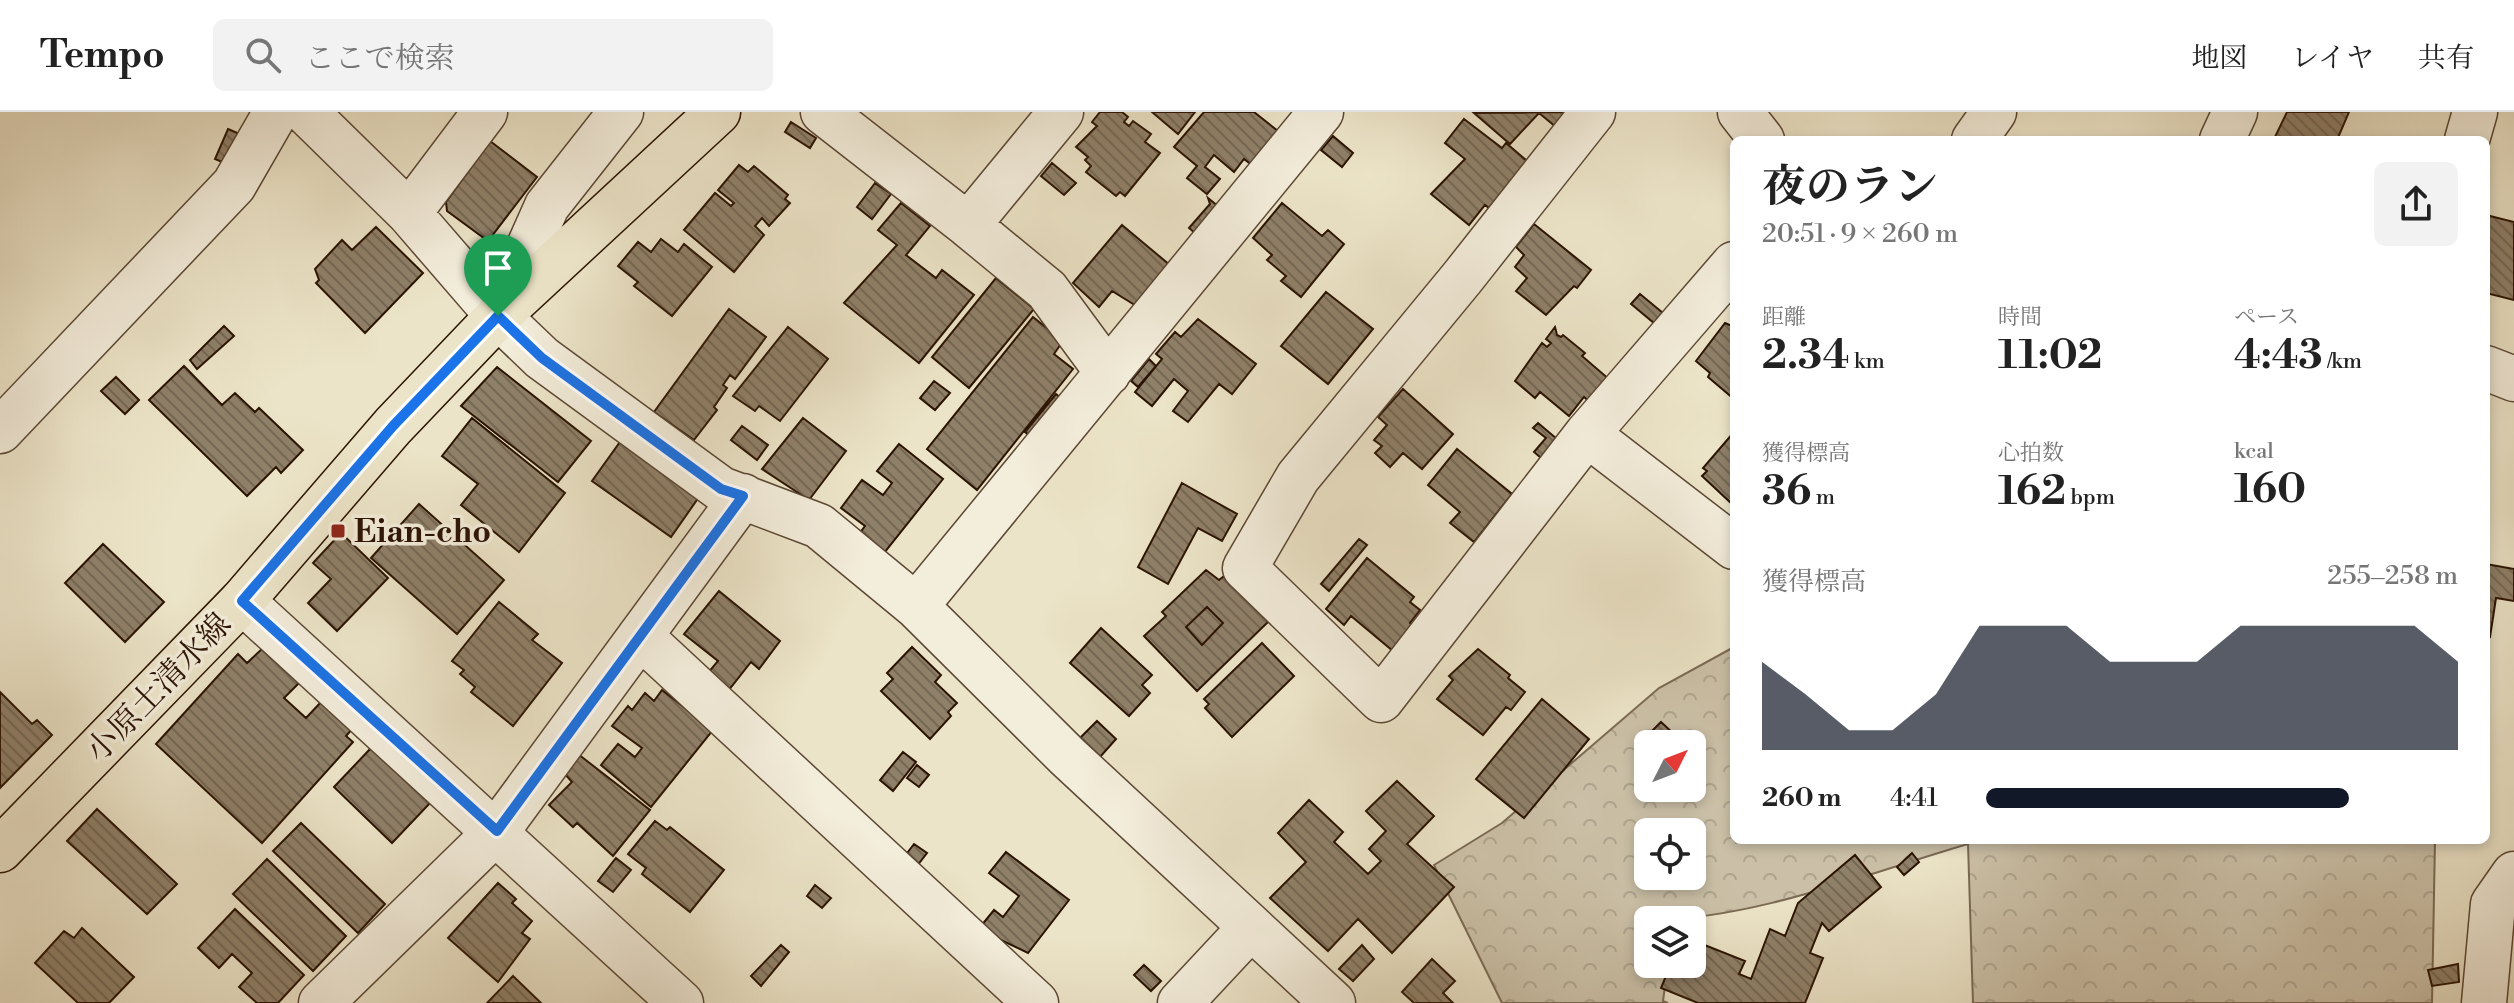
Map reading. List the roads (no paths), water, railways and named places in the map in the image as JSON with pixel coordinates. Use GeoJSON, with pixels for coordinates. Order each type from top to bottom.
{"type":"FeatureCollection","features":[{"type":"Feature","properties":{"kind":"main road","name":"小原土清水線"},"geometry":{"type":"LineString","coordinates":[[0,850],[242,601],[393,426],[498,316],[718,112]]}},
{"type":"Feature","properties":{"kind":"street"},"geometry":{"type":"LineString","coordinates":[[0,431],[234,185],[276,112]]}},
{"type":"Feature","properties":{"kind":"street"},"geometry":{"type":"LineString","coordinates":[[306,112],[409,213],[498,316],[542,358],[721,489],[819,526],[916,606],[1068,757],[1333,1003]]}},
{"type":"Feature","properties":{"kind":"street"},"geometry":{"type":"LineString","coordinates":[[409,213],[485,112]]}},
{"type":"Feature","properties":{"kind":"street"},"geometry":{"type":"LineString","coordinates":[[498,316],[547,206],[621,112]]}},
{"type":"Feature","properties":{"kind":"street"},"geometry":{"type":"LineString","coordinates":[[823,112],[1047,290],[1108,373]]}},
{"type":"Feature","properties":{"kind":"street"},"geometry":{"type":"LineString","coordinates":[[968,225],[1061,112]]}},
{"type":"Feature","properties":{"kind":"street"},"geometry":{"type":"LineString","coordinates":[[916,606],[1321,112]]}},
{"type":"Feature","properties":{"kind":"street"},"geometry":{"type":"LineString","coordinates":[[1593,112],[1462,278],[1298,477],[1245,568],[1381,700],[1587,434],[1730,269]]}},
{"type":"Feature","properties":{"kind":"street"},"geometry":{"type":"LineString","coordinates":[[1740,112],[1759,136]]}},
{"type":"Feature","properties":{"kind":"street"},"geometry":{"type":"LineString","coordinates":[[1977,136],[1994,112]]}},
{"type":"Feature","properties":{"kind":"street"},"geometry":{"type":"LineString","coordinates":[[2224,136],[2235,112]]}},
{"type":"Feature","properties":{"kind":"street"},"geometry":{"type":"LineString","coordinates":[[2468,136],[2475,112]]}},
{"type":"Feature","properties":{"kind":"street"},"geometry":{"type":"LineString","coordinates":[[2490,370],[2514,379]]}},
{"type":"Feature","properties":{"kind":"street"},"geometry":{"type":"LineString","coordinates":[[1587,434],[1730,544]]}},
{"type":"Feature","properties":{"kind":"street"},"geometry":{"type":"LineString","coordinates":[[336,998],[497,831],[743,496]]}},
{"type":"Feature","properties":{"kind":"street"},"geometry":{"type":"LineString","coordinates":[[242,601],[497,831],[681,1003]]}},
{"type":"Feature","properties":{"kind":"street"},"geometry":{"type":"LineString","coordinates":[[640,636],[1036,1003]]}},
{"type":"Feature","properties":{"kind":"street"},"geometry":{"type":"LineString","coordinates":[[2484,1003],[2493,904],[2514,874]]}},
{"type":"Feature","properties":{"kind":"street"},"geometry":{"type":"LineString","coordinates":[[1180,1003],[1251,927]]}},
{"type":"Feature","properties":{"kind":"place","name":"Eian-cho"},"geometry":{"type":"Point","coordinates":[338,531]}}]}
